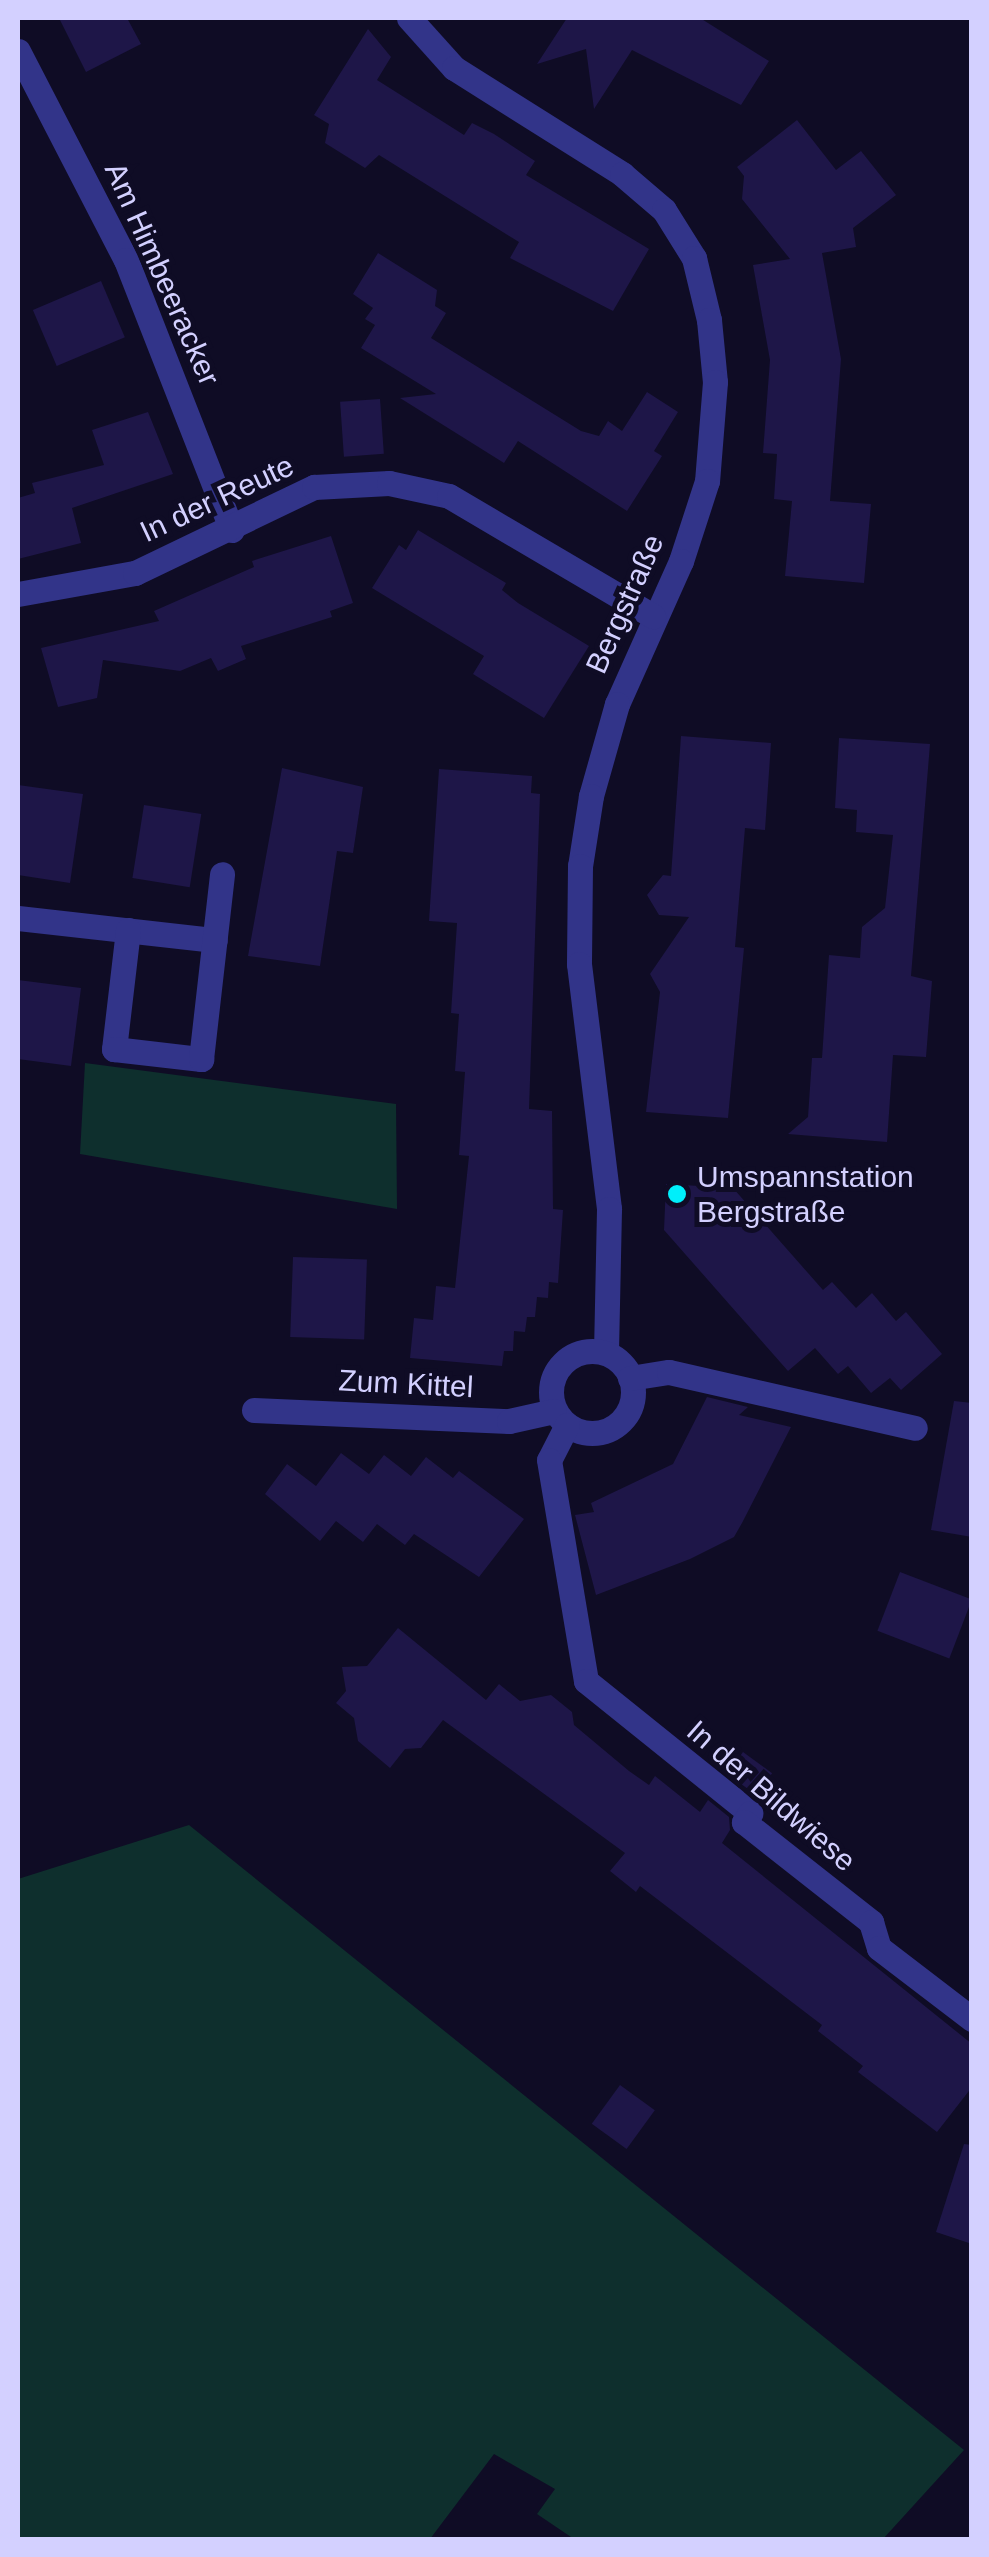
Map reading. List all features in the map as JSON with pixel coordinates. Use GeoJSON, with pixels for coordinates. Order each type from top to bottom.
{"type":"FeatureCollection","features":[{"type":"Feature","properties":{"kind":"street","name":"Bergstraße"},"geometry":{"type":"LineString","coordinates":[[409,18],[454,68],[649,195],[694,258],[713,364],[711,460],[692,532],[652,616],[601,758],[580,866],[582,1000],[609,1209],[606,1353]]}},
{"type":"Feature","properties":{"kind":"street","name":"Am Himbeeracker"},"geometry":{"type":"LineString","coordinates":[[18,52],[126,260],[232,530]]}},
{"type":"Feature","properties":{"kind":"street","name":"In der Reute"},"geometry":{"type":"LineString","coordinates":[[18,594],[135,573],[314,488],[422,487],[489,517],[652,616]]}},
{"type":"Feature","properties":{"kind":"street"},"geometry":{"type":"LineString","coordinates":[[128,930],[114,1049],[201,1059],[222,874]]}},
{"type":"Feature","properties":{"kind":"street"},"geometry":{"type":"LineString","coordinates":[[18,918],[215,940]]}},
{"type":"Feature","properties":{"kind":"street"},"geometry":{"type":"LineString","coordinates":[[581,1352],[606,1353],[630,1378],[632,1402],[614,1426],[597,1433],[561,1418],[556,1370],[581,1352]]}},
{"type":"Feature","properties":{"kind":"street"},"geometry":{"type":"LineString","coordinates":[[630,1378],[669,1372],[915,1428]]}},
{"type":"Feature","properties":{"kind":"street","name":"Zum Kittel"},"geometry":{"type":"LineString","coordinates":[[254,1410],[509,1421],[561,1418]]}},
{"type":"Feature","properties":{"kind":"street","name":"In der Bildwiese"},"geometry":{"type":"LineString","coordinates":[[561,1418],[549,1460],[577,1656],[601,1698],[750,1813],[744,1822],[871,1922],[879,1948],[972,2019]]}},
{"type":"Feature","properties":{"kind":"green space"},"geometry":{"type":"Polygon","coordinates":[[[85,1063],[396,1104],[397,1209],[80,1154],[85,1063]]]}},
{"type":"Feature","properties":{"kind":"green space"},"geometry":{"type":"Polygon","coordinates":[[[189,1825],[964,2450],[883,2539],[574,2539],[537,2514],[555,2489],[494,2454],[430,2539],[18,2539],[18,1879],[189,1825]]]}},
{"type":"Feature","properties":{"kind":"building"},"geometry":{"type":"Polygon","coordinates":[[[59,18],[127,18],[141,44],[86,72],[59,18]]]}},
{"type":"Feature","properties":{"kind":"building"},"geometry":{"type":"Polygon","coordinates":[[[567,18],[700,18],[769,61],[741,105],[632,50],[594,109],[586,49],[537,64],[567,18]]]}},
{"type":"Feature","properties":{"kind":"building"},"geometry":{"type":"Polygon","coordinates":[[[368,29],[391,57],[377,80],[464,135],[472,123],[494,134],[535,161],[526,175],[649,249],[613,311],[510,258],[519,242],[379,155],[365,168],[325,143],[329,124],[314,115],[368,29]]]}},
{"type":"Feature","properties":{"kind":"building"},"geometry":{"type":"Polygon","coordinates":[[[797,120],[836,170],[861,151],[896,195],[853,228],[856,247],[822,253],[841,359],[830,501],[871,504],[864,583],[785,576],[792,501],[774,499],[777,454],[763,453],[770,360],[753,265],[790,259],[742,199],[744,176],[737,167],[797,120]]]}},
{"type":"Feature","properties":{"kind":"building"},"geometry":{"type":"Polygon","coordinates":[[[378,253],[437,290],[435,306],[446,313],[431,338],[581,431],[599,436],[608,421],[622,431],[647,392],[678,412],[654,451],[662,456],[627,511],[518,441],[504,463],[400,398],[436,394],[361,348],[375,325],[365,319],[373,308],[353,294],[378,253]]]}},
{"type":"Feature","properties":{"kind":"building"},"geometry":{"type":"Polygon","coordinates":[[[101,281],[125,337],[57,366],[33,310],[101,281]]]}},
{"type":"Feature","properties":{"kind":"building"},"geometry":{"type":"Polygon","coordinates":[[[380,399],[384,454],[344,457],[340,402],[380,399]]]}},
{"type":"Feature","properties":{"kind":"building"},"geometry":{"type":"Polygon","coordinates":[[[148,412],[173,474],[72,508],[81,543],[18,559],[18,498],[35,493],[32,483],[104,465],[92,430],[148,412]]]}},
{"type":"Feature","properties":{"kind":"building"},"geometry":{"type":"Polygon","coordinates":[[[418,530],[506,583],[502,590],[518,603],[589,646],[544,718],[473,674],[484,656],[372,588],[399,545],[406,550],[418,530]]]}},
{"type":"Feature","properties":{"kind":"building"},"geometry":{"type":"Polygon","coordinates":[[[331,536],[353,603],[330,611],[332,617],[241,646],[246,659],[218,671],[211,658],[180,671],[103,660],[97,698],[58,707],[41,648],[159,621],[154,611],[254,567],[252,561],[331,536]]]}},
{"type":"Feature","properties":{"kind":"building"},"geometry":{"type":"Polygon","coordinates":[[[681,736],[771,743],[765,830],[745,828],[735,947],[744,948],[728,1118],[646,1112],[660,992],[650,974],[689,917],[659,915],[647,895],[663,875],[671,876],[681,736]]]}},
{"type":"Feature","properties":{"kind":"building"},"geometry":{"type":"Polygon","coordinates":[[[839,738],[930,744],[911,976],[932,981],[926,1057],[893,1055],[887,1142],[788,1134],[808,1117],[812,1058],[822,1058],[829,955],[860,958],[862,927],[885,908],[893,835],[856,832],[857,810],[835,808],[839,738]]]}},
{"type":"Feature","properties":{"kind":"building"},"geometry":{"type":"Polygon","coordinates":[[[282,768],[363,787],[353,853],[337,851],[320,966],[248,956],[282,768]]]}},
{"type":"Feature","properties":{"kind":"building"},"geometry":{"type":"Polygon","coordinates":[[[439,769],[532,776],[531,793],[540,794],[529,1109],[552,1111],[553,1209],[563,1210],[558,1283],[549,1282],[548,1298],[537,1297],[535,1317],[527,1317],[525,1332],[514,1331],[513,1351],[504,1351],[502,1366],[410,1358],[414,1318],[433,1320],[436,1286],[455,1288],[469,1156],[459,1155],[465,1072],[455,1071],[459,1014],[451,1013],[457,923],[429,921],[439,769]]]}},
{"type":"Feature","properties":{"kind":"building"},"geometry":{"type":"Polygon","coordinates":[[[18,785],[83,794],[70,883],[18,875],[18,785]]]}},
{"type":"Feature","properties":{"kind":"building"},"geometry":{"type":"Polygon","coordinates":[[[144,805],[201,814],[190,887],[132,878],[144,805]]]}},
{"type":"Feature","properties":{"kind":"building"},"geometry":{"type":"Polygon","coordinates":[[[18,980],[81,988],[71,1066],[18,1059],[18,980]]]}},
{"type":"Feature","properties":{"kind":"building"},"geometry":{"type":"Polygon","coordinates":[[[666,1184],[733,1188],[823,1290],[832,1282],[856,1308],[872,1293],[896,1321],[906,1312],[942,1354],[901,1390],[890,1378],[871,1393],[848,1366],[838,1374],[815,1348],[788,1371],[664,1230],[666,1184]]]}},
{"type":"Feature","properties":{"kind":"building"},"geometry":{"type":"Polygon","coordinates":[[[293,1257],[367,1260],[364,1340],[290,1337],[293,1257]]]}},
{"type":"Feature","properties":{"kind":"building"},"geometry":{"type":"Polygon","coordinates":[[[707,1397],[748,1407],[739,1415],[791,1427],[742,1523],[734,1537],[690,1559],[596,1595],[575,1515],[594,1512],[591,1503],[673,1464],[707,1397]]]}},
{"type":"Feature","properties":{"kind":"building"},"geometry":{"type":"Polygon","coordinates":[[[954,1401],[972,1403],[972,1537],[931,1530],[954,1401]]]}},
{"type":"Feature","properties":{"kind":"building"},"geometry":{"type":"Polygon","coordinates":[[[341,1453],[369,1474],[384,1455],[411,1476],[426,1457],[453,1478],[459,1471],[524,1519],[479,1577],[414,1534],[405,1545],[377,1524],[363,1542],[336,1521],[320,1541],[265,1494],[287,1464],[316,1486],[341,1453]]]}},
{"type":"Feature","properties":{"kind":"building"},"geometry":{"type":"Polygon","coordinates":[[[900,1572],[972,1600],[949,1658],[877,1631],[900,1572]]]}},
{"type":"Feature","properties":{"kind":"building"},"geometry":{"type":"Polygon","coordinates":[[[398,1628],[486,1700],[499,1684],[520,1701],[551,1695],[572,1712],[574,1725],[649,1785],[655,1776],[700,1812],[708,1800],[729,1817],[730,1830],[722,1843],[972,2044],[972,2087],[937,2132],[858,2072],[863,2066],[818,2031],[822,2025],[640,1886],[636,1892],[610,1871],[625,1853],[443,1720],[421,1748],[405,1749],[390,1768],[358,1741],[354,1718],[336,1703],[346,1691],[342,1667],[367,1666],[398,1628]]]}},
{"type":"Feature","properties":{"kind":"building"},"geometry":{"type":"Polygon","coordinates":[[[743,1752],[772,1773],[756,1795],[727,1774],[743,1752]]]}},
{"type":"Feature","properties":{"kind":"building"},"geometry":{"type":"Polygon","coordinates":[[[620,2085],[655,2110],[627,2149],[592,2124],[620,2085]]]}},
{"type":"Feature","properties":{"kind":"building"},"geometry":{"type":"Polygon","coordinates":[[[964,2144],[972,2145],[972,2244],[936,2232],[964,2144]]]}},
{"type":"Feature","properties":{"kind":"place","name":"Umspannstation Bergstraße"},"geometry":{"type":"Point","coordinates":[677,1194]}}]}
